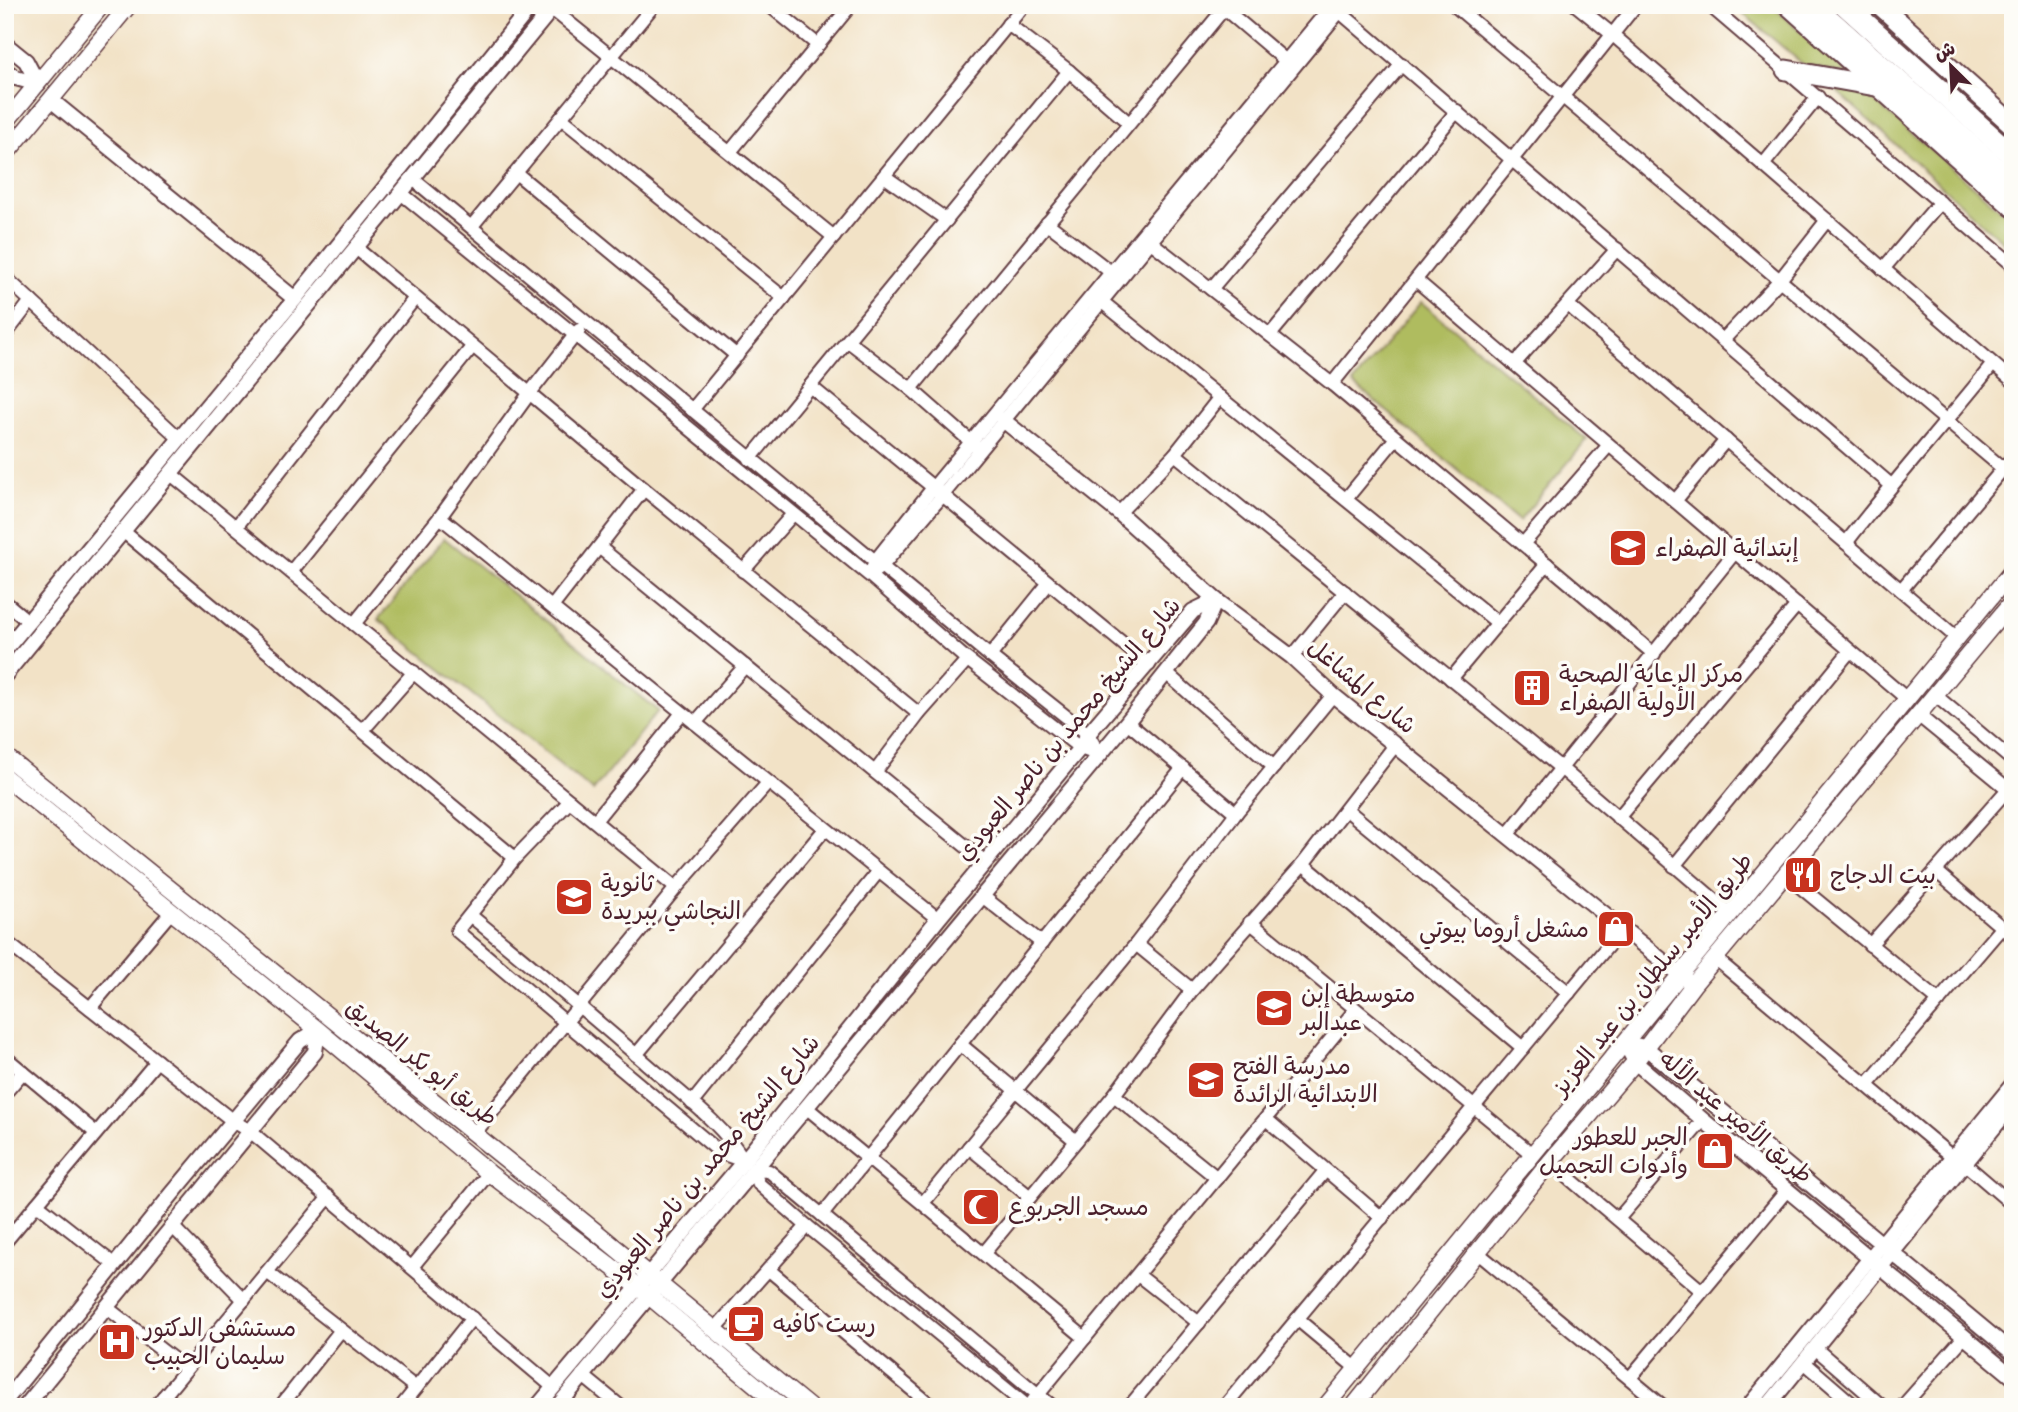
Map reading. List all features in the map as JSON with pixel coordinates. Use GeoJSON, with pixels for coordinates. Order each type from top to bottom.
{"type":"FeatureCollection","features":[{"type":"Feature","properties":{"kind":"highway"},"geometry":{"type":"LineString","coordinates":[[1812,5],[2013,183]]}},
{"type":"Feature","properties":{"kind":"highway"},"geometry":{"type":"LineString","coordinates":[[1845,5],[2013,156]]}},
{"type":"Feature","properties":{"kind":"main road"},"geometry":{"type":"LineString","coordinates":[[5,123],[102,5]]}},
{"type":"Feature","properties":{"kind":"main road"},"geometry":{"type":"LineString","coordinates":[[5,155],[129,5]]}},
{"type":"Feature","properties":{"kind":"main road"},"geometry":{"type":"LineString","coordinates":[[1788,5],[2013,207]]}},
{"type":"Feature","properties":{"kind":"main road"},"geometry":{"type":"LineString","coordinates":[[1880,5],[2013,125]]}},
{"type":"Feature","properties":{"kind":"main road"},"geometry":{"type":"LineString","coordinates":[[1786,69],[1881,88]]}},
{"type":"Feature","properties":{"kind":"main road","name":"طريق الأمير سلطان بن عبد العزيز"},"geometry":{"type":"LineString","coordinates":[[1353,1407],[1550,1161],[1635,1062],[1731,914],[2013,570]]}},
{"type":"Feature","properties":{"kind":"main road","name":"طريق الأمير سلطان بن عبد العزيز"},"geometry":{"type":"LineString","coordinates":[[1325,1407],[1625,1043],[1687,979],[1716,959],[2013,601]]}},
{"type":"Feature","properties":{"kind":"main road","name":"طريق أبو بكر الصديق"},"geometry":{"type":"LineString","coordinates":[[5,756],[596,1231],[648,1286],[782,1407]]}},
{"type":"Feature","properties":{"kind":"main road","name":"طريق أبو بكر الصديق"},"geometry":{"type":"LineString","coordinates":[[6,779],[318,1030],[489,1173],[648,1286],[715,1329],[809,1407]]}},
{"type":"Feature","properties":{"kind":"street"},"geometry":{"type":"LineString","coordinates":[[5,650],[295,299],[532,5]]}},
{"type":"Feature","properties":{"kind":"street"},"geometry":{"type":"LineString","coordinates":[[472,226],[654,5]]}},
{"type":"Feature","properties":{"kind":"street"},"geometry":{"type":"LineString","coordinates":[[769,5],[818,45]]}},
{"type":"Feature","properties":{"kind":"street"},"geometry":{"type":"LineString","coordinates":[[730,152],[851,5]]}},
{"type":"Feature","properties":{"kind":"street"},"geometry":{"type":"LineString","coordinates":[[692,410],[1024,5]]}},
{"type":"Feature","properties":{"kind":"street"},"geometry":{"type":"LineString","coordinates":[[1454,5],[2008,473]]}},
{"type":"Feature","properties":{"kind":"street"},"geometry":{"type":"LineString","coordinates":[[1576,5],[2013,381]]}},
{"type":"Feature","properties":{"kind":"street"},"geometry":{"type":"LineString","coordinates":[[1332,384],[1636,5]]}},
{"type":"Feature","properties":{"kind":"street"},"geometry":{"type":"LineString","coordinates":[[1709,5],[2013,265]]}},
{"type":"Feature","properties":{"kind":"street"},"geometry":{"type":"LineString","coordinates":[[911,389],[1224,6],[1290,64]]}},
{"type":"Feature","properties":{"kind":"street"},"geometry":{"type":"LineString","coordinates":[[5,675],[554,7],[834,237]]}},
{"type":"Feature","properties":{"kind":"street"},"geometry":{"type":"LineString","coordinates":[[869,575],[1339,7],[1891,485]]}},
{"type":"Feature","properties":{"kind":"street"},"geometry":{"type":"LineString","coordinates":[[1008,24],[1069,71],[1129,123]]}},
{"type":"Feature","properties":{"kind":"street"},"geometry":{"type":"LineString","coordinates":[[5,44],[26,61],[38,84]]}},
{"type":"Feature","properties":{"kind":"street"},"geometry":{"type":"LineString","coordinates":[[976,446],[1003,420],[1101,302],[1116,276],[1150,242],[1290,64]]}},
{"type":"Feature","properties":{"kind":"street"},"geometry":{"type":"LineString","coordinates":[[1211,289],[1402,64]]}},
{"type":"Feature","properties":{"kind":"street"},"geometry":{"type":"LineString","coordinates":[[5,70],[16,78],[38,84]]}},
{"type":"Feature","properties":{"kind":"street"},"geometry":{"type":"LineString","coordinates":[[750,459],[1069,71]]}},
{"type":"Feature","properties":{"kind":"street"},"geometry":{"type":"LineString","coordinates":[[1763,165],[1818,97]]}},
{"type":"Feature","properties":{"kind":"street"},"geometry":{"type":"LineString","coordinates":[[51,100],[295,299]]}},
{"type":"Feature","properties":{"kind":"street"},"geometry":{"type":"LineString","coordinates":[[1269,335],[1457,111]]}},
{"type":"Feature","properties":{"kind":"street"},"geometry":{"type":"LineString","coordinates":[[561,118],[784,298]]}},
{"type":"Feature","properties":{"kind":"street"},"geometry":{"type":"LineString","coordinates":[[516,173],[737,356]]}},
{"type":"Feature","properties":{"kind":"street"},"geometry":{"type":"LineString","coordinates":[[392,176],[413,179],[472,226],[750,459],[1088,734],[1099,754]]}},
{"type":"Feature","properties":{"kind":"street"},"geometry":{"type":"LineString","coordinates":[[392,176],[401,194],[869,575],[968,660],[1080,748],[1099,754]]}},
{"type":"Feature","properties":{"kind":"street"},"geometry":{"type":"LineString","coordinates":[[884,176],[947,220]]}},
{"type":"Feature","properties":{"kind":"street"},"geometry":{"type":"LineString","coordinates":[[1883,269],[1940,202]]}},
{"type":"Feature","properties":{"kind":"street"},"geometry":{"type":"LineString","coordinates":[[1723,340],[1779,281],[1827,220]]}},
{"type":"Feature","properties":{"kind":"street"},"geometry":{"type":"LineString","coordinates":[[1047,223],[1116,276]]}},
{"type":"Feature","properties":{"kind":"street"},"geometry":{"type":"LineString","coordinates":[[1150,242],[1332,384],[1654,654]]}},
{"type":"Feature","properties":{"kind":"street"},"geometry":{"type":"LineString","coordinates":[[356,248],[472,347],[919,714]]}},
{"type":"Feature","properties":{"kind":"street"},"geometry":{"type":"LineString","coordinates":[[1514,364],[1617,250]]}},
{"type":"Feature","properties":{"kind":"street"},"geometry":{"type":"LineString","coordinates":[[5,277],[179,438]]}},
{"type":"Feature","properties":{"kind":"street"},"geometry":{"type":"LineString","coordinates":[[1416,280],[1907,699]]}},
{"type":"Feature","properties":{"kind":"street"},"geometry":{"type":"LineString","coordinates":[[236,527],[415,298]]}},
{"type":"Feature","properties":{"kind":"street"},"geometry":{"type":"LineString","coordinates":[[5,335],[31,302]]}},
{"type":"Feature","properties":{"kind":"street"},"geometry":{"type":"LineString","coordinates":[[1101,302],[1498,623]]}},
{"type":"Feature","properties":{"kind":"street"},"geometry":{"type":"LineString","coordinates":[[1568,304],[1957,638]]}},
{"type":"Feature","properties":{"kind":"street"},"geometry":{"type":"LineString","coordinates":[[354,624],[440,517],[585,320]]}},
{"type":"Feature","properties":{"kind":"street"},"geometry":{"type":"LineString","coordinates":[[848,341],[911,389],[976,446]]}},
{"type":"Feature","properties":{"kind":"street"},"geometry":{"type":"LineString","coordinates":[[291,572],[472,347]]}},
{"type":"Feature","properties":{"kind":"street"},"geometry":{"type":"LineString","coordinates":[[1846,543],[1993,364]]}},
{"type":"Feature","properties":{"kind":"street"},"geometry":{"type":"LineString","coordinates":[[810,386],[1149,665]]}},
{"type":"Feature","properties":{"kind":"street"},"geometry":{"type":"LineString","coordinates":[[1119,513],[1175,454],[1220,397]]}},
{"type":"Feature","properties":{"kind":"street","name":"شارع المشاغل"},"geometry":{"type":"LineString","coordinates":[[1003,420],[1119,513],[1216,600],[1292,657],[1333,695],[1687,979]]}},
{"type":"Feature","properties":{"kind":"street"},"geometry":{"type":"LineString","coordinates":[[1346,499],[1396,438]]}},
{"type":"Feature","properties":{"kind":"street"},"geometry":{"type":"LineString","coordinates":[[1675,501],[1726,440]]}},
{"type":"Feature","properties":{"kind":"street"},"geometry":{"type":"LineString","coordinates":[[1523,544],[1609,445]]}},
{"type":"Feature","properties":{"kind":"street"},"geometry":{"type":"LineString","coordinates":[[1175,454],[1562,769],[1731,914]]}},
{"type":"Feature","properties":{"kind":"street"},"geometry":{"type":"LineString","coordinates":[[1901,590],[2008,473],[2013,457]]}},
{"type":"Feature","properties":{"kind":"street"},"geometry":{"type":"LineString","coordinates":[[171,474],[676,888]]}},
{"type":"Feature","properties":{"kind":"street"},"geometry":{"type":"LineString","coordinates":[[552,607],[644,489]]}},
{"type":"Feature","properties":{"kind":"street"},"geometry":{"type":"LineString","coordinates":[[744,571],[793,514]]}},
{"type":"Feature","properties":{"kind":"street"},"geometry":{"type":"LineString","coordinates":[[440,517],[938,919]]}},
{"type":"Feature","properties":{"kind":"street"},"geometry":{"type":"LineString","coordinates":[[124,532],[515,858]]}},
{"type":"Feature","properties":{"kind":"street"},"geometry":{"type":"LineString","coordinates":[[599,547],[985,862]]}},
{"type":"Feature","properties":{"kind":"street"},"geometry":{"type":"LineString","coordinates":[[1508,834],[1735,552]]}},
{"type":"Feature","properties":{"kind":"street"},"geometry":{"type":"LineString","coordinates":[[1451,679],[1546,564]]}},
{"type":"Feature","properties":{"kind":"street"},"geometry":{"type":"LineString","coordinates":[[990,656],[1048,584]]}},
{"type":"Feature","properties":{"kind":"street"},"geometry":{"type":"LineString","coordinates":[[1292,657],[1345,592]]}},
{"type":"Feature","properties":{"kind":"street","name":"شارع الشيخ محمد بن ناصر العبودي"},"geometry":{"type":"LineString","coordinates":[[557,1407],[648,1286],[748,1166],[938,919],[1080,748],[1088,734],[1193,611],[1216,600]]}},
{"type":"Feature","properties":{"kind":"street","name":"شارع الشيخ محمد بن ناصر العبودي"},"geometry":{"type":"LineString","coordinates":[[748,1166],[807,1108],[1127,722],[1206,623],[1216,600]]}},
{"type":"Feature","properties":{"kind":"street"},"geometry":{"type":"LineString","coordinates":[[5,602],[29,622]]}},
{"type":"Feature","properties":{"kind":"street"},"geometry":{"type":"LineString","coordinates":[[1618,818],[1797,605]]}},
{"type":"Feature","properties":{"kind":"street"},"geometry":{"type":"LineString","coordinates":[[1674,866],[1850,651]]}},
{"type":"Feature","properties":{"kind":"street"},"geometry":{"type":"LineString","coordinates":[[875,772],[919,714],[968,660]]}},
{"type":"Feature","properties":{"kind":"street"},"geometry":{"type":"LineString","coordinates":[[695,723],[745,666]]}},
{"type":"Feature","properties":{"kind":"street"},"geometry":{"type":"LineString","coordinates":[[363,730],[414,673]]}},
{"type":"Feature","properties":{"kind":"street"},"geometry":{"type":"LineString","coordinates":[[1166,673],[1275,767]]}},
{"type":"Feature","properties":{"kind":"street"},"geometry":{"type":"LineString","coordinates":[[923,1203],[1136,944],[1236,813],[1333,695]]}},
{"type":"Feature","properties":{"kind":"street"},"geometry":{"type":"LineString","coordinates":[[1935,695],[2013,761]]}},
{"type":"Feature","properties":{"kind":"street"},"geometry":{"type":"LineString","coordinates":[[596,821],[682,713]]}},
{"type":"Feature","properties":{"kind":"street"},"geometry":{"type":"LineString","coordinates":[[1870,945],[2010,791],[1918,715]]}},
{"type":"Feature","properties":{"kind":"street"},"geometry":{"type":"LineString","coordinates":[[1127,722],[1236,813]]}},
{"type":"Feature","properties":{"kind":"street"},"geometry":{"type":"LineString","coordinates":[[984,1253],[1114,1095],[1192,990],[1303,864],[1396,744]]}},
{"type":"Feature","properties":{"kind":"street"},"geometry":{"type":"LineString","coordinates":[[822,1215],[1183,768]]}},
{"type":"Feature","properties":{"kind":"street"},"geometry":{"type":"LineString","coordinates":[[474,1134],[676,888],[768,783]]}},
{"type":"Feature","properties":{"kind":"street"},"geometry":{"type":"LineString","coordinates":[[570,801],[515,858],[457,931],[721,1153],[748,1166],[769,1171],[1053,1407]]}},
{"type":"Feature","properties":{"kind":"street"},"geometry":{"type":"LineString","coordinates":[[1347,810],[1569,993]]}},
{"type":"Feature","properties":{"kind":"street"},"geometry":{"type":"LineString","coordinates":[[636,1055],[825,829]]}},
{"type":"Feature","properties":{"kind":"street"},"geometry":{"type":"LineString","coordinates":[[1303,864],[1524,1048]]}},
{"type":"Feature","properties":{"kind":"street"},"geometry":{"type":"LineString","coordinates":[[1936,871],[2013,937]]}},
{"type":"Feature","properties":{"kind":"street"},"geometry":{"type":"LineString","coordinates":[[692,1103],[878,872]]}},
{"type":"Feature","properties":{"kind":"street"},"geometry":{"type":"LineString","coordinates":[[1786,875],[1939,1001]]}},
{"type":"Feature","properties":{"kind":"street"},"geometry":{"type":"LineString","coordinates":[[981,895],[1042,943]]}},
{"type":"Feature","properties":{"kind":"street"},"geometry":{"type":"LineString","coordinates":[[90,1008],[172,911]]}},
{"type":"Feature","properties":{"kind":"street"},"geometry":{"type":"LineString","coordinates":[[471,916],[580,1005],[692,1103],[736,1146],[759,1184],[1028,1407],[1355,1010]]}},
{"type":"Feature","properties":{"kind":"street"},"geometry":{"type":"LineString","coordinates":[[1250,922],[1533,1155]]}},
{"type":"Feature","properties":{"kind":"street"},"geometry":{"type":"LineString","coordinates":[[1867,1085],[2001,928]]}},
{"type":"Feature","properties":{"kind":"street"},"geometry":{"type":"LineString","coordinates":[[1224,1407],[1622,929]]}},
{"type":"Feature","properties":{"kind":"street"},"geometry":{"type":"LineString","coordinates":[[6,942],[233,1121],[250,1131],[553,1387]]}},
{"type":"Feature","properties":{"kind":"street"},"geometry":{"type":"LineString","coordinates":[[1136,944],[1192,990]]}},
{"type":"Feature","properties":{"kind":"street"},"geometry":{"type":"LineString","coordinates":[[1716,959],[2013,1205]]}},
{"type":"Feature","properties":{"kind":"street"},"geometry":{"type":"LineString","coordinates":[[5,1401],[300,1041],[318,1030]]}},
{"type":"Feature","properties":{"kind":"street"},"geometry":{"type":"LineString","coordinates":[[25,1407],[315,1052],[318,1030]]}},
{"type":"Feature","properties":{"kind":"street","name":"طريق الأمير عبد الأله"},"geometry":{"type":"LineString","coordinates":[[1625,1043],[1645,1047],[2013,1353]]}},
{"type":"Feature","properties":{"kind":"street","name":"طريق الأمير عبد الأله"},"geometry":{"type":"LineString","coordinates":[[1625,1043],[1635,1062],[2013,1377]]}},
{"type":"Feature","properties":{"kind":"street"},"geometry":{"type":"LineString","coordinates":[[960,1044],[1076,1141]]}},
{"type":"Feature","properties":{"kind":"street"},"geometry":{"type":"LineString","coordinates":[[5,1057],[96,1133]]}},
{"type":"Feature","properties":{"kind":"street"},"geometry":{"type":"LineString","coordinates":[[5,1242],[157,1061]]}},
{"type":"Feature","properties":{"kind":"street"},"geometry":{"type":"LineString","coordinates":[[5,1093],[23,1072]]}},
{"type":"Feature","properties":{"kind":"street"},"geometry":{"type":"LineString","coordinates":[[1748,1407],[1875,1264],[1892,1254],[2013,1084]]}},
{"type":"Feature","properties":{"kind":"street"},"geometry":{"type":"LineString","coordinates":[[1114,1095],[1217,1178]]}},
{"type":"Feature","properties":{"kind":"street"},"geometry":{"type":"LineString","coordinates":[[1767,1407],[1815,1348],[1875,1264],[1880,1243],[2013,1104]]}},
{"type":"Feature","properties":{"kind":"street"},"geometry":{"type":"LineString","coordinates":[[807,1108],[1085,1338]]}},
{"type":"Feature","properties":{"kind":"street"},"geometry":{"type":"LineString","coordinates":[[1266,1119],[1382,1218]]}},
{"type":"Feature","properties":{"kind":"street"},"geometry":{"type":"LineString","coordinates":[[1618,1219],[1703,1120]]}},
{"type":"Feature","properties":{"kind":"street"},"geometry":{"type":"LineString","coordinates":[[969,1147],[1030,1197]]}},
{"type":"Feature","properties":{"kind":"street"},"geometry":{"type":"LineString","coordinates":[[1550,1161],[1702,1291]]}},
{"type":"Feature","properties":{"kind":"street"},"geometry":{"type":"LineString","coordinates":[[1129,1407],[1325,1171]]}},
{"type":"Feature","properties":{"kind":"street"},"geometry":{"type":"LineString","coordinates":[[412,1267],[489,1173]]}},
{"type":"Feature","properties":{"kind":"street"},"geometry":{"type":"LineString","coordinates":[[1630,1378],[1787,1190]]}},
{"type":"Feature","properties":{"kind":"street"},"geometry":{"type":"LineString","coordinates":[[180,1407],[159,1402],[329,1198]]}},
{"type":"Feature","properties":{"kind":"street"},"geometry":{"type":"LineString","coordinates":[[37,1204],[115,1265]]}},
{"type":"Feature","properties":{"kind":"street"},"geometry":{"type":"LineString","coordinates":[[172,1226],[244,1300]]}},
{"type":"Feature","properties":{"kind":"street"},"geometry":{"type":"LineString","coordinates":[[715,1329],[807,1226]]}},
{"type":"Feature","properties":{"kind":"street"},"geometry":{"type":"LineString","coordinates":[[1478,1253],[1664,1407]]}},
{"type":"Feature","properties":{"kind":"street"},"geometry":{"type":"LineString","coordinates":[[769,1270],[933,1407]]}},
{"type":"Feature","properties":{"kind":"street"},"geometry":{"type":"LineString","coordinates":[[267,1272],[416,1388]]}},
{"type":"Feature","properties":{"kind":"street"},"geometry":{"type":"LineString","coordinates":[[1138,1275],[1199,1323]]}},
{"type":"Feature","properties":{"kind":"street","name":"شارع الشيخ محمد بن ناصر العبودي"},"geometry":{"type":"LineString","coordinates":[[537,1407],[648,1286]]}},
{"type":"Feature","properties":{"kind":"street"},"geometry":{"type":"LineString","coordinates":[[106,1307],[186,1369]]}},
{"type":"Feature","properties":{"kind":"street"},"geometry":{"type":"LineString","coordinates":[[401,1407],[472,1318]]}},
{"type":"Feature","properties":{"kind":"street"},"geometry":{"type":"LineString","coordinates":[[1297,1319],[1356,1368]]}},
{"type":"Feature","properties":{"kind":"street"},"geometry":{"type":"LineString","coordinates":[[280,1407],[341,1329]]}},
{"type":"Feature","properties":{"kind":"street"},"geometry":{"type":"LineString","coordinates":[[1902,1407],[1964,1337]]}},
{"type":"Feature","properties":{"kind":"street"},"geometry":{"type":"LineString","coordinates":[[1815,1348],[1883,1407]]}},
{"type":"Feature","properties":{"kind":"street"},"geometry":{"type":"LineString","coordinates":[[1804,1362],[1856,1407]]}},
{"type":"Feature","properties":{"kind":"street"},"geometry":{"type":"LineString","coordinates":[[582,1375],[621,1407]]}},
{"type":"Feature","properties":{"kind":"green space"},"geometry":{"type":"Polygon","coordinates":[[[1733,5],[1771,5],[1851,76],[1804,65],[1733,5]]]}},
{"type":"Feature","properties":{"kind":"green space"},"geometry":{"type":"Polygon","coordinates":[[[1831,86],[1863,92],[2013,220],[2013,251],[1831,86]]]}},
{"type":"Feature","properties":{"kind":"green space"},"geometry":{"type":"Polygon","coordinates":[[[1421,302],[1587,440],[1519,521],[1353,383],[1421,302]]]}},
{"type":"Feature","properties":{"kind":"green space"},"geometry":{"type":"Polygon","coordinates":[[[444,538],[658,711],[593,791],[378,619],[444,538]]]}},
{"type":"Feature","properties":{"kind":"place","name":"إبتدائية الصفراء"},"geometry":{"type":"Point","coordinates":[1628,548]}},
{"type":"Feature","properties":{"kind":"place","name":"مركز الرعاية الصحية الأولية الصفراء"},"geometry":{"type":"Point","coordinates":[1532,688]}},
{"type":"Feature","properties":{"kind":"place","name":"بيت الدجاج"},"geometry":{"type":"Point","coordinates":[1803,875]}},
{"type":"Feature","properties":{"kind":"place","name":"ثانوية النجاشي ببريدة"},"geometry":{"type":"Point","coordinates":[574,897]}},
{"type":"Feature","properties":{"kind":"place","name":"مشغل أروما بيوتي"},"geometry":{"type":"Point","coordinates":[1616,929]}},
{"type":"Feature","properties":{"kind":"place","name":"متوسطة إبن عبدالبر"},"geometry":{"type":"Point","coordinates":[1274,1008]}},
{"type":"Feature","properties":{"kind":"place","name":"مدرسة الفتح الابتدائية الرائدة"},"geometry":{"type":"Point","coordinates":[1206,1080]}},
{"type":"Feature","properties":{"kind":"place","name":"الجبر للعطور وأدوات التجميل"},"geometry":{"type":"Point","coordinates":[1715,1151]}},
{"type":"Feature","properties":{"kind":"place","name":"مسجد الجربوع"},"geometry":{"type":"Point","coordinates":[981,1207]}},
{"type":"Feature","properties":{"kind":"place","name":"رست كافيه"},"geometry":{"type":"Point","coordinates":[746,1324]}},
{"type":"Feature","properties":{"kind":"place","name":"مستشفى الدكتور سليمان الحبيب"},"geometry":{"type":"Point","coordinates":[117,1342]}}]}
